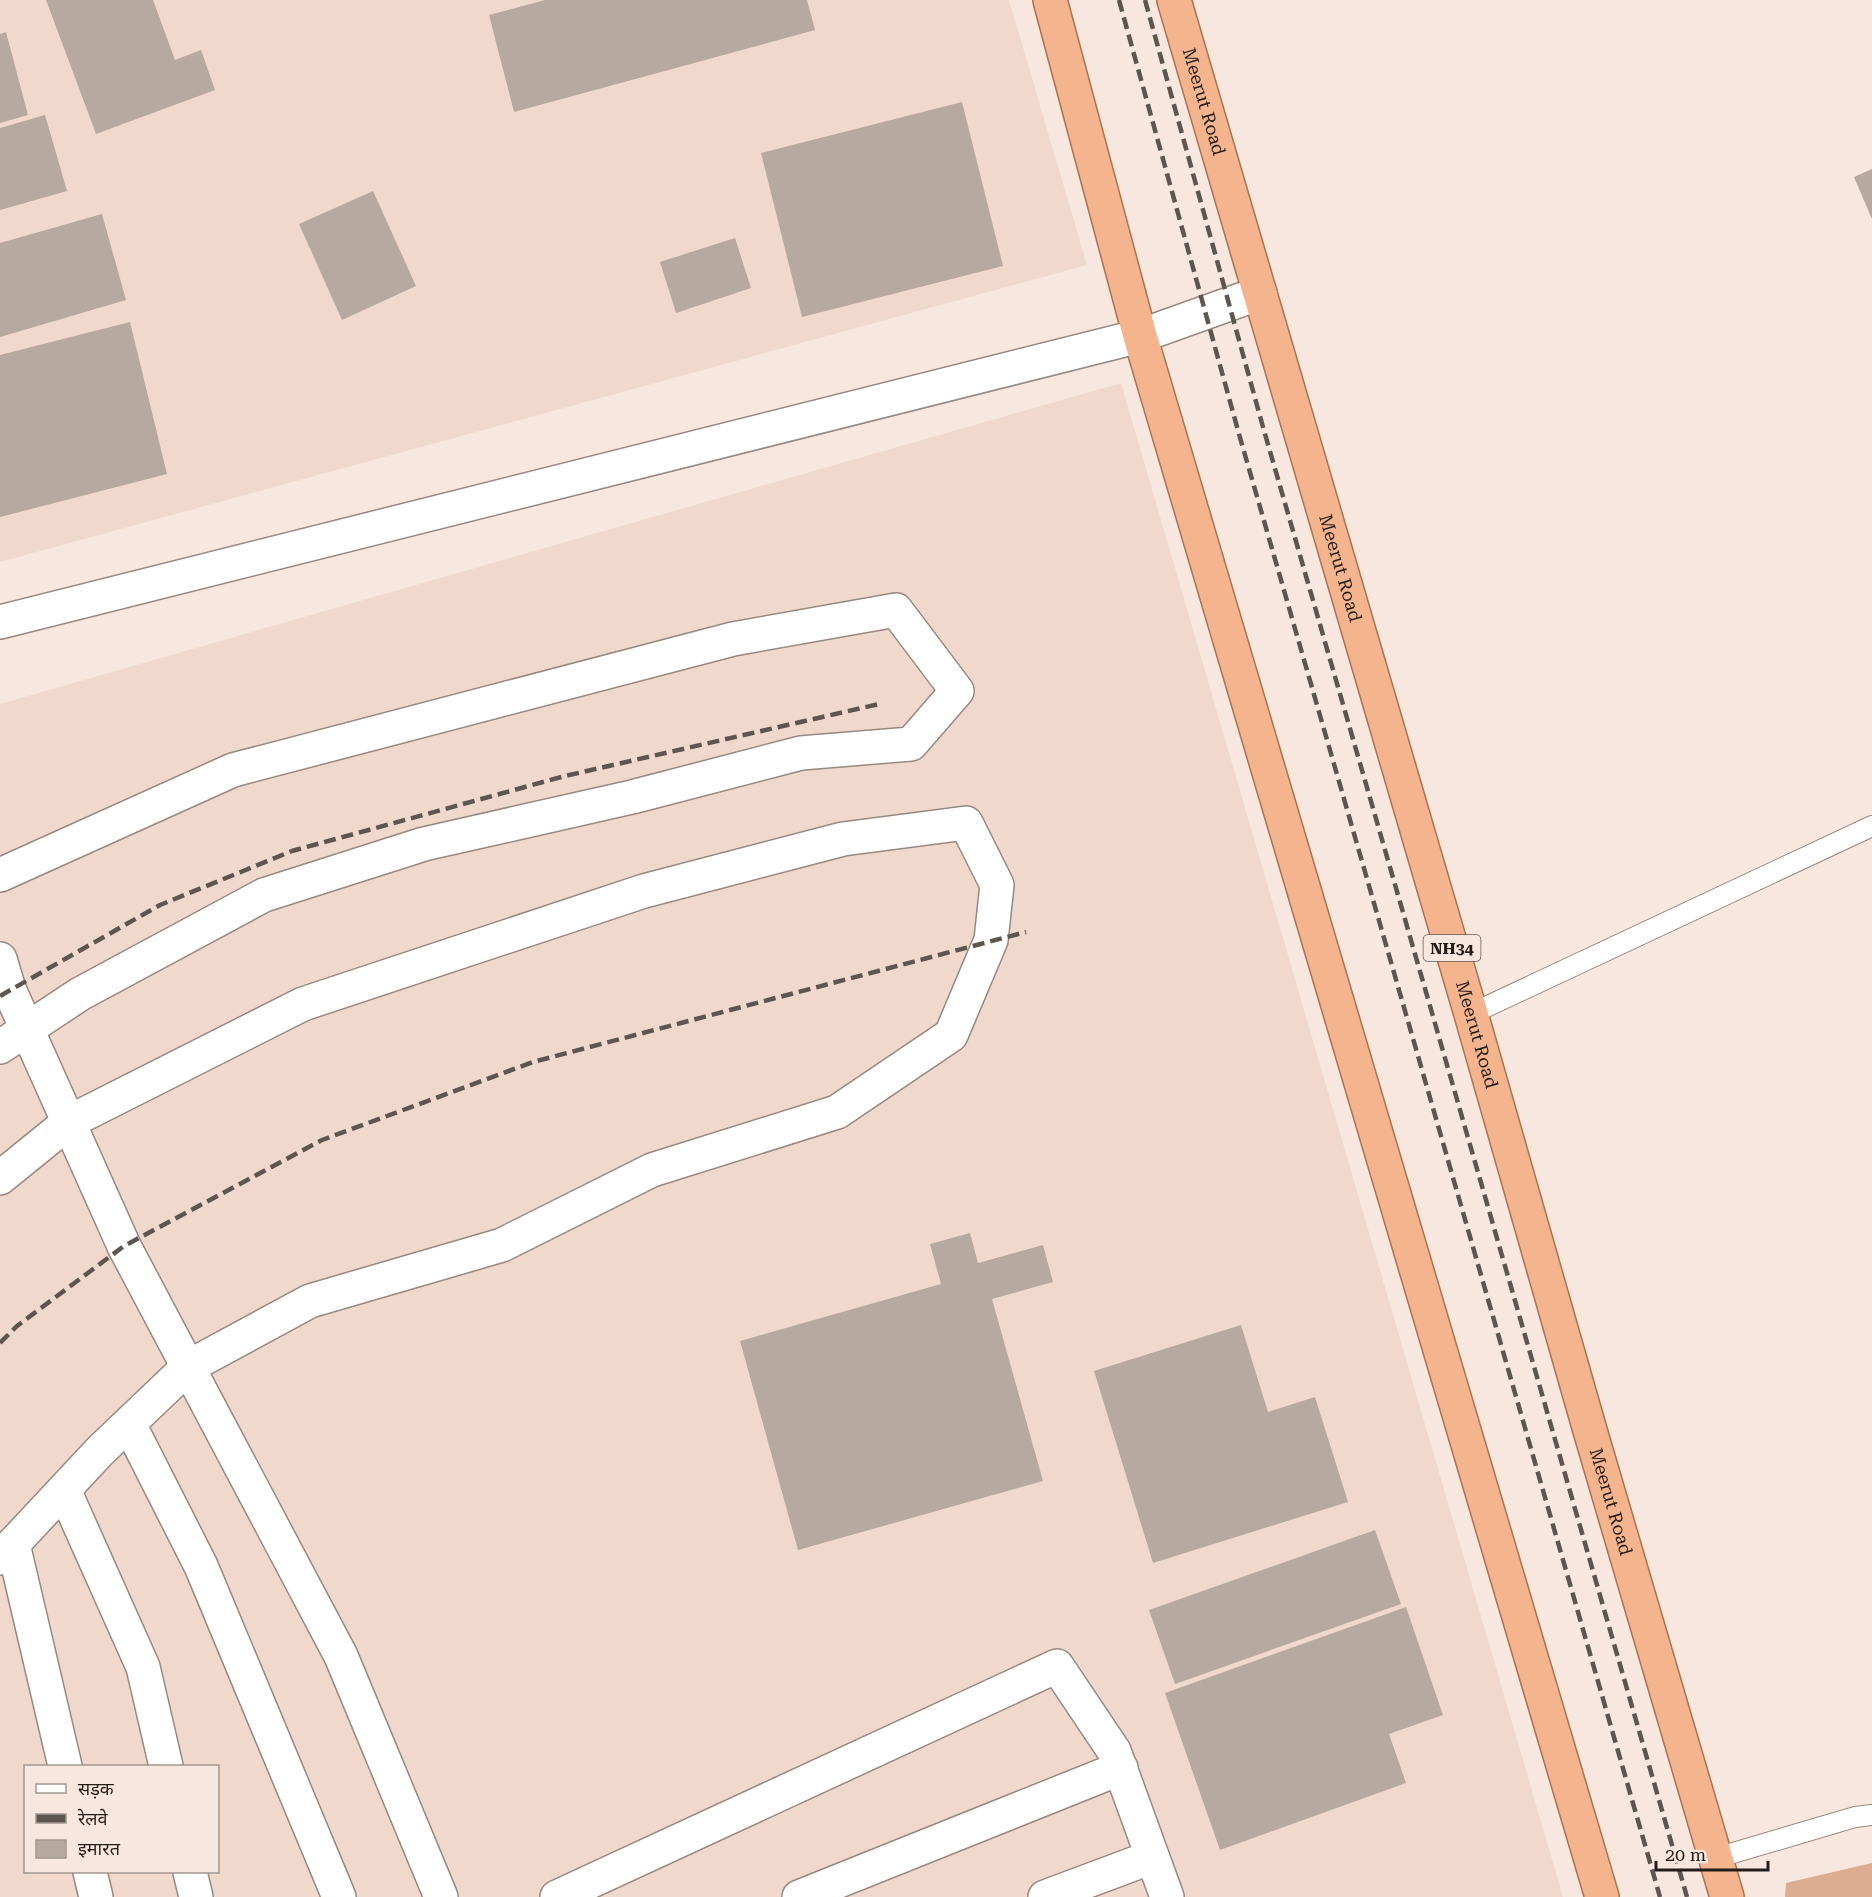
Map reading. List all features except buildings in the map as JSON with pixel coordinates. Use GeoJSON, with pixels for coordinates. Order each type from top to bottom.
{"type":"FeatureCollection","features":[{"type":"Feature","properties":{"kind":"highway"},"geometry":{"type":"LineString","coordinates":[[1050,0],[1140,336],[1602,1897]]}},
{"type":"Feature","properties":{"kind":"highway","name":"Meerut Road"},"geometry":{"type":"LineString","coordinates":[[1174,0],[1727,1897]]}},
{"type":"Feature","properties":{"kind":"street"},"geometry":{"type":"LineString","coordinates":[[0,622],[1140,336],[1260,293]]}},
{"type":"Feature","properties":{"kind":"street"},"geometry":{"type":"LineString","coordinates":[[0,875],[233,770],[733,639],[896,610],[957,691],[911,744],[801,753],[632,797],[424,844],[264,895],[80,994],[0,1047]]}},
{"type":"Feature","properties":{"kind":"street"},"geometry":{"type":"LineString","coordinates":[[0,1178],[69,1122],[303,1004],[644,891],[843,839],[966,824],[997,885],[991,940],[951,1035],[837,1112],[652,1170],[502,1245],[310,1301],[188,1367],[63,1490],[6,1551],[64,1765]]}},
{"type":"Feature","properties":{"kind":"street"},"geometry":{"type":"LineString","coordinates":[[0,959],[9,989],[124,1246],[341,1656],[441,1897]]}},
{"type":"Feature","properties":{"kind":"street"},"geometry":{"type":"LineString","coordinates":[[129,1424],[201,1566],[339,1897]]}},
{"type":"Feature","properties":{"kind":"street"},"geometry":{"type":"LineString","coordinates":[[63,1490],[143,1667],[166,1765]]}},
{"type":"Feature","properties":{"kind":"street"},"geometry":{"type":"LineString","coordinates":[[556,1897],[1058,1666],[1114,1751],[1167,1897]]}},
{"type":"Feature","properties":{"kind":"street"},"geometry":{"type":"LineString","coordinates":[[799,1897],[1120,1768]]}},
{"type":"Feature","properties":{"kind":"street"},"geometry":{"type":"LineString","coordinates":[[1045,1897],[1152,1857]]}},
{"type":"Feature","properties":{"kind":"street"},"geometry":{"type":"LineString","coordinates":[[90,1873],[96,1897]]}},
{"type":"Feature","properties":{"kind":"street"},"geometry":{"type":"LineString","coordinates":[[190,1873],[196,1897]]}},
{"type":"Feature","properties":{"kind":"lane"},"geometry":{"type":"LineString","coordinates":[[1471,1014],[1872,826]]}},
{"type":"Feature","properties":{"kind":"lane"},"geometry":{"type":"LineString","coordinates":[[1716,1858],[1855,1817],[1872,1815]]}},
{"type":"Feature","properties":{"kind":"shaded area"},"geometry":{"type":"Polygon","coordinates":[[[0,0],[1009,0],[1087,265],[0,562],[0,0]]]}},
{"type":"Feature","properties":{"kind":"shaded area"},"geometry":{"type":"Polygon","coordinates":[[[1121,383],[1563,1897],[0,1897],[0,704],[1121,383]]]}},
{"type":"Feature","properties":{"kind":"shaded area"},"geometry":{"type":"Polygon","coordinates":[[[1872,1863],[1872,1897],[1785,1897],[1786,1883],[1872,1863]]]}},
{"type":"Feature","properties":{"kind":"railway"},"geometry":{"type":"LineString","coordinates":[[1119,0],[1239,434],[1660,1897]]}},
{"type":"Feature","properties":{"kind":"railway"},"geometry":{"type":"LineString","coordinates":[[1145,0],[1263,427],[1687,1897]]}},
{"type":"Feature","properties":{"kind":"railway"},"geometry":{"type":"LineString","coordinates":[[0,996],[160,905],[292,851],[565,776],[879,704]]}},
{"type":"Feature","properties":{"kind":"railway"},"geometry":{"type":"LineString","coordinates":[[0,1343],[17,1326],[124,1246],[322,1140],[533,1062],[1026,932]]}}]}
